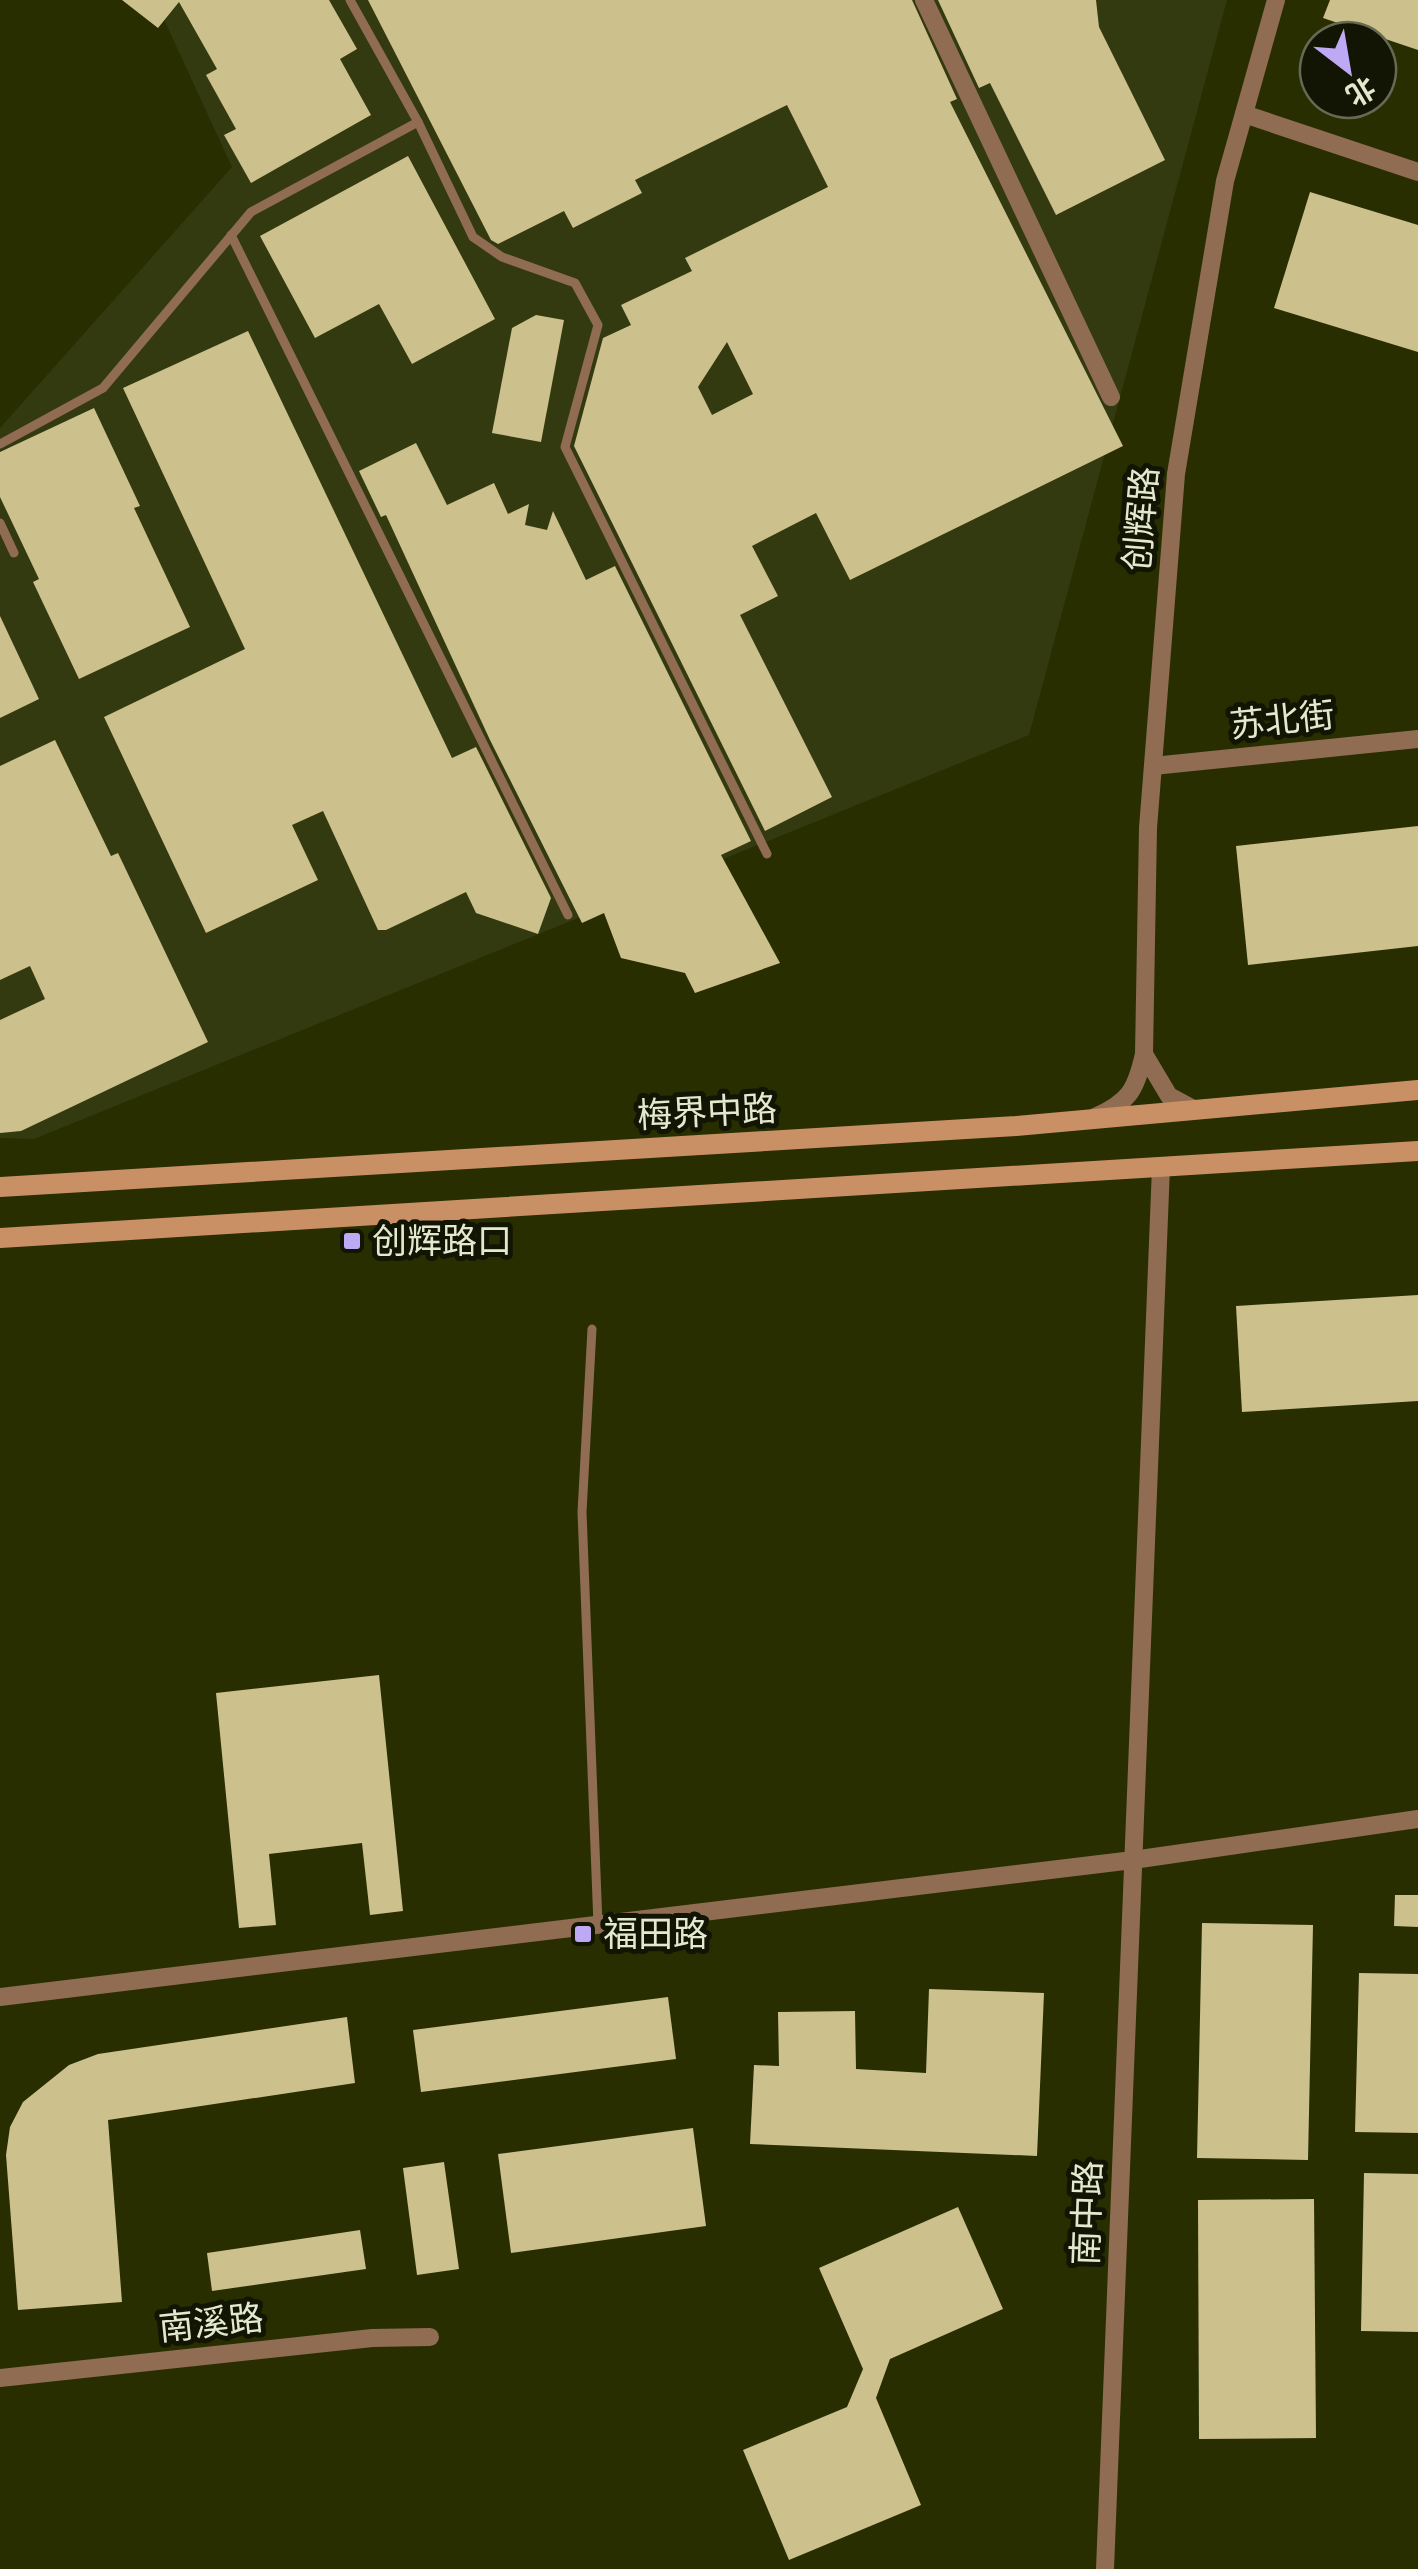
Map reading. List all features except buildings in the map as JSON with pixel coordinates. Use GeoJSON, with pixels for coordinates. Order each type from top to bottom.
{"type":"FeatureCollection","features":[{"type":"Feature","properties":{"kind":"main road","name":"梅界中路"},"geometry":{"type":"LineString","coordinates":[[0,1188],[1090,1120],[1418,1090]]}},
{"type":"Feature","properties":{"kind":"main road"},"geometry":{"type":"LineString","coordinates":[[0,1238],[1418,1151]]}},
{"type":"Feature","properties":{"kind":"street"},"geometry":{"type":"LineString","coordinates":[[924,0],[1111,397]]}},
{"type":"Feature","properties":{"kind":"street","name":"创辉路"},"geometry":{"type":"LineString","coordinates":[[1144,1054],[1148,828],[1176,474],[1225,181],[1276,0]]}},
{"type":"Feature","properties":{"kind":"street"},"geometry":{"type":"LineString","coordinates":[[1244,114],[1418,172]]}},
{"type":"Feature","properties":{"kind":"street","name":"苏北街"},"geometry":{"type":"LineString","coordinates":[[1153,766],[1418,739]]}},
{"type":"Feature","properties":{"kind":"street"},"geometry":{"type":"LineString","coordinates":[[1144,1054],[1169,1096],[1194,1110]]}},
{"type":"Feature","properties":{"kind":"street"},"geometry":{"type":"LineString","coordinates":[[1090,1120],[1116,1108],[1131,1094],[1144,1054]]}},
{"type":"Feature","properties":{"kind":"street","name":"南中路"},"geometry":{"type":"LineString","coordinates":[[1104,2569],[1162,1167]]}},
{"type":"Feature","properties":{"kind":"street"},"geometry":{"type":"LineString","coordinates":[[0,1996],[1133,1860],[1418,1819]]}},
{"type":"Feature","properties":{"kind":"street","name":"南溪路"},"geometry":{"type":"LineString","coordinates":[[0,2378],[372,2338],[430,2338]]}},
{"type":"Feature","properties":{"kind":"lane"},"geometry":{"type":"LineString","coordinates":[[350,0],[418,122],[473,238],[502,257],[574,282],[598,326],[566,447],[766,854]]}},
{"type":"Feature","properties":{"kind":"lane"},"geometry":{"type":"LineString","coordinates":[[0,444],[103,388],[252,212],[418,122]]}},
{"type":"Feature","properties":{"kind":"lane"},"geometry":{"type":"LineString","coordinates":[[231,236],[568,915]]}},
{"type":"Feature","properties":{"kind":"lane"},"geometry":{"type":"LineString","coordinates":[[0,523],[14,553]]}},
{"type":"Feature","properties":{"kind":"lane"},"geometry":{"type":"LineString","coordinates":[[592,1329],[582,1512],[598,1925]]}},
{"type":"Feature","properties":{"kind":"shaded area"},"geometry":{"type":"Polygon","coordinates":[[[155,0],[1227,0],[1029,735],[34,1139],[0,1138],[0,428],[232,167],[155,0]]]}},
{"type":"Feature","properties":{"kind":"place","name":"创辉路口"},"geometry":{"type":"Point","coordinates":[352,1241]}},
{"type":"Feature","properties":{"kind":"place","name":"福田路"},"geometry":{"type":"Point","coordinates":[583,1934]}}]}
